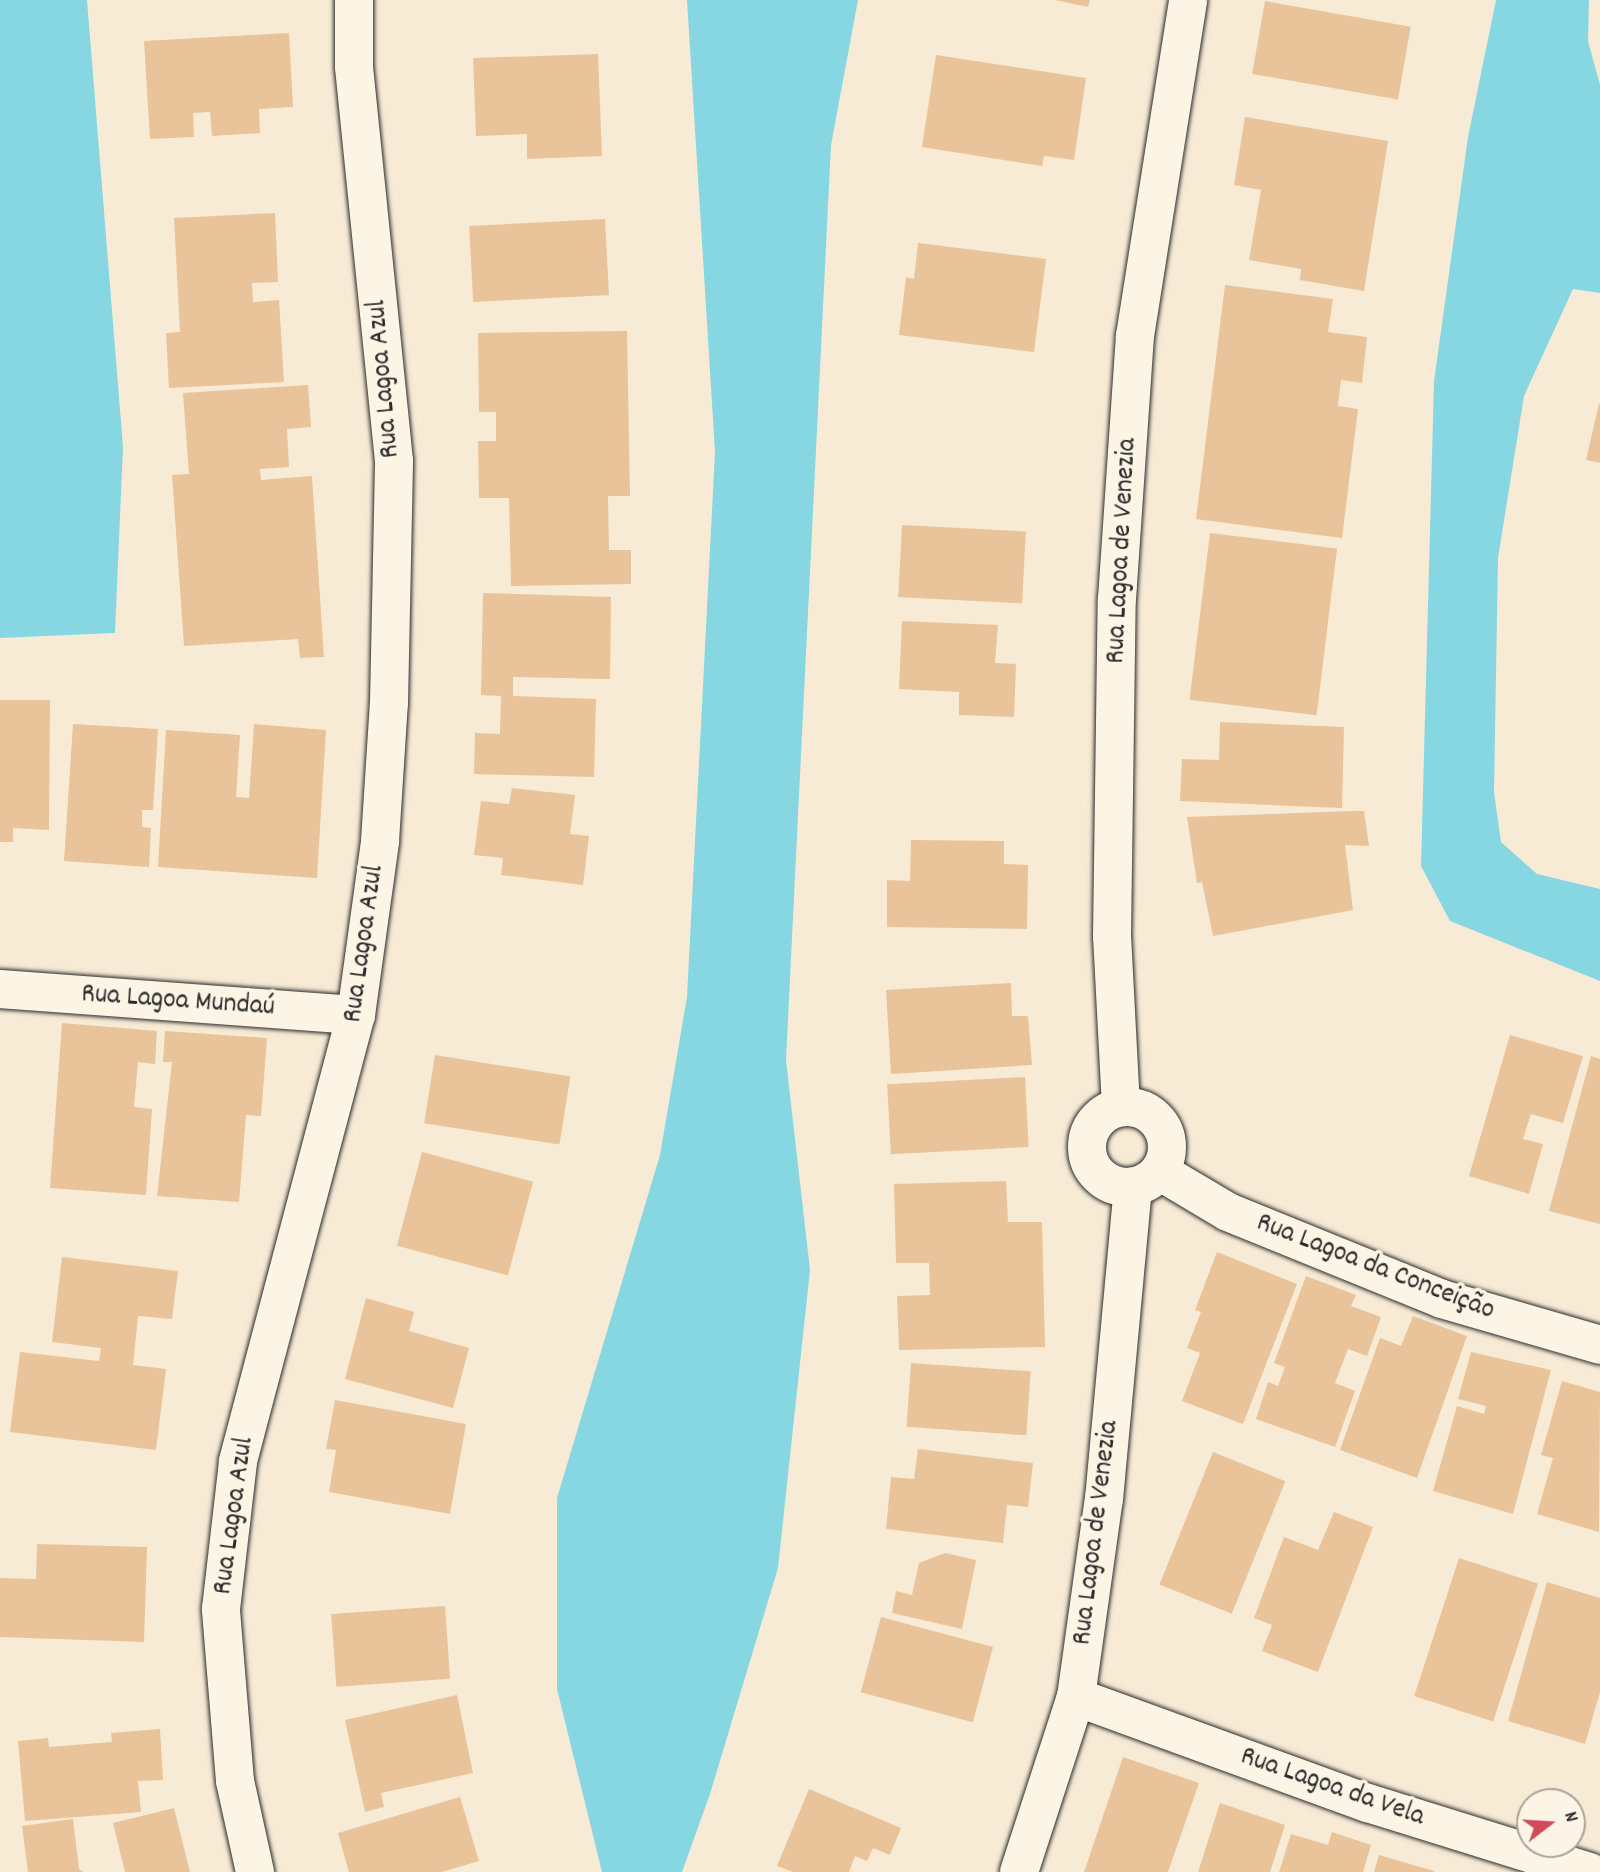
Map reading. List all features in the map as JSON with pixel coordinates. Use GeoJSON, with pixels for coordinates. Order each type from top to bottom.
{"type":"FeatureCollection","features":[{"type":"Feature","properties":{"kind":"street","name":"Rua Lagoa Azul"},"geometry":{"type":"LineString","coordinates":[[255,1872],[235,1781],[221,1609],[238,1461],[356,1015],[380,841],[389,703],[394,461],[354,66],[354,0]]}},
{"type":"Feature","properties":{"kind":"street","name":"Rua Lagoa de Venezia"},"geometry":{"type":"LineString","coordinates":[[1121,1107],[1112,937],[1117,599],[1135,336],[1188,0]]}},
{"type":"Feature","properties":{"kind":"street","name":"Rua Lagoa Mundaú"},"geometry":{"type":"LineString","coordinates":[[0,989],[356,1015]]}},
{"type":"Feature","properties":{"kind":"street"},"geometry":{"type":"LineString","coordinates":[[1121,1107],[1150,1114],[1161,1126],[1166,1156],[1146,1179],[1103,1179],[1087,1153],[1094,1122],[1121,1107]]}},
{"type":"Feature","properties":{"kind":"street","name":"Rua Lagoa de Venezia"},"geometry":{"type":"LineString","coordinates":[[1019,1872],[1076,1697],[1146,1179]]}},
{"type":"Feature","properties":{"kind":"street","name":"Rua Lagoa da Conceição"},"geometry":{"type":"LineString","coordinates":[[1146,1179],[1441,1299],[1600,1345]]}},
{"type":"Feature","properties":{"kind":"street","name":"Rua Lagoa da Vela"},"geometry":{"type":"LineString","coordinates":[[1076,1697],[1368,1803],[1590,1872]]}},
{"type":"Feature","properties":{"kind":"water"},"geometry":{"type":"Polygon","coordinates":[[[0,0],[87,0],[123,447],[115,633],[0,638],[0,0]]]}},
{"type":"Feature","properties":{"kind":"water"},"geometry":{"type":"Polygon","coordinates":[[[687,0],[858,0],[831,145],[786,1060],[810,1270],[778,1568],[710,1794],[682,1872],[602,1872],[557,1689],[557,1498],[660,1155],[687,997],[715,452],[687,0]]]}},
{"type":"Feature","properties":{"kind":"water"},"geometry":{"type":"Polygon","coordinates":[[[1496,0],[1589,0],[1588,41],[1600,85],[1600,293],[1573,289],[1524,396],[1498,558],[1494,792],[1501,842],[1537,874],[1600,889],[1600,981],[1450,921],[1421,866],[1434,381],[1468,137],[1496,0]]]}},
{"type":"Feature","properties":{"kind":"building"},"geometry":{"type":"Polygon","coordinates":[[[1055,0],[1090,0],[1088,7],[1055,0]]]}},
{"type":"Feature","properties":{"kind":"building"},"geometry":{"type":"Polygon","coordinates":[[[1265,1],[1411,27],[1398,100],[1252,74],[1265,1]]]}},
{"type":"Feature","properties":{"kind":"building"},"geometry":{"type":"Polygon","coordinates":[[[289,33],[293,107],[259,109],[260,133],[212,136],[210,112],[193,113],[194,137],[150,139],[144,41],[289,33]]]}},
{"type":"Feature","properties":{"kind":"building"},"geometry":{"type":"Polygon","coordinates":[[[598,54],[602,156],[527,159],[527,134],[476,136],[473,58],[598,54]]]}},
{"type":"Feature","properties":{"kind":"building"},"geometry":{"type":"Polygon","coordinates":[[[936,55],[1086,78],[1074,160],[1044,156],[1042,166],[922,147],[936,55]]]}},
{"type":"Feature","properties":{"kind":"building"},"geometry":{"type":"Polygon","coordinates":[[[1245,117],[1388,141],[1364,291],[1300,280],[1301,269],[1249,260],[1261,190],[1234,185],[1245,117]]]}},
{"type":"Feature","properties":{"kind":"building"},"geometry":{"type":"Polygon","coordinates":[[[275,213],[278,282],[252,283],[253,302],[279,300],[284,382],[169,388],[166,333],[180,332],[174,218],[275,213]]]}},
{"type":"Feature","properties":{"kind":"building"},"geometry":{"type":"Polygon","coordinates":[[[605,219],[609,295],[473,302],[469,226],[605,219]]]}},
{"type":"Feature","properties":{"kind":"building"},"geometry":{"type":"Polygon","coordinates":[[[918,243],[1046,259],[1034,352],[899,335],[906,277],[914,279],[918,243]]]}},
{"type":"Feature","properties":{"kind":"building"},"geometry":{"type":"Polygon","coordinates":[[[1225,285],[1333,299],[1328,332],[1367,337],[1362,383],[1341,380],[1338,406],[1358,409],[1342,538],[1196,519],[1225,285]]]}},
{"type":"Feature","properties":{"kind":"building"},"geometry":{"type":"Polygon","coordinates":[[[627,331],[630,496],[608,496],[609,550],[631,550],[631,584],[511,586],[509,498],[479,498],[478,441],[496,441],[496,412],[479,412],[478,333],[627,331]]]}},
{"type":"Feature","properties":{"kind":"building"},"geometry":{"type":"Polygon","coordinates":[[[308,385],[311,427],[287,429],[289,467],[260,469],[261,480],[312,476],[324,657],[300,658],[298,639],[184,646],[172,475],[189,474],[183,393],[308,385]]]}},
{"type":"Feature","properties":{"kind":"building"},"geometry":{"type":"Polygon","coordinates":[[[1600,404],[1600,463],[1586,460],[1600,404]]]}},
{"type":"Feature","properties":{"kind":"building"},"geometry":{"type":"Polygon","coordinates":[[[902,525],[1026,531],[1022,603],[898,597],[902,525]]]}},
{"type":"Feature","properties":{"kind":"building"},"geometry":{"type":"Polygon","coordinates":[[[1210,533],[1337,549],[1317,715],[1190,700],[1210,533]]]}},
{"type":"Feature","properties":{"kind":"building"},"geometry":{"type":"Polygon","coordinates":[[[483,593],[611,597],[610,679],[513,677],[513,696],[596,699],[594,777],[474,774],[475,733],[500,734],[501,696],[481,695],[483,593]]]}},
{"type":"Feature","properties":{"kind":"building"},"geometry":{"type":"Polygon","coordinates":[[[902,621],[998,625],[995,663],[1016,664],[1014,717],[959,715],[959,692],[899,689],[902,621]]]}},
{"type":"Feature","properties":{"kind":"building"},"geometry":{"type":"Polygon","coordinates":[[[0,700],[50,700],[49,830],[13,828],[13,842],[0,842],[0,700]]]}},
{"type":"Feature","properties":{"kind":"building"},"geometry":{"type":"Polygon","coordinates":[[[1220,722],[1344,727],[1342,808],[1180,801],[1182,759],[1219,760],[1220,722]]]}},
{"type":"Feature","properties":{"kind":"building"},"geometry":{"type":"Polygon","coordinates":[[[73,724],[158,729],[153,810],[142,810],[142,827],[151,828],[149,867],[64,861],[73,724]]]}},
{"type":"Feature","properties":{"kind":"building"},"geometry":{"type":"Polygon","coordinates":[[[254,724],[326,730],[317,878],[158,867],[166,730],[240,735],[236,797],[249,798],[254,724]]]}},
{"type":"Feature","properties":{"kind":"building"},"geometry":{"type":"Polygon","coordinates":[[[512,788],[575,795],[570,834],[589,836],[583,885],[501,875],[503,858],[474,855],[481,801],[509,804],[512,788]]]}},
{"type":"Feature","properties":{"kind":"building"},"geometry":{"type":"Polygon","coordinates":[[[1364,811],[1369,846],[1345,845],[1353,910],[1213,936],[1202,882],[1197,883],[1187,817],[1364,811]]]}},
{"type":"Feature","properties":{"kind":"building"},"geometry":{"type":"Polygon","coordinates":[[[911,840],[1004,841],[1004,864],[1028,865],[1027,929],[887,927],[887,880],[910,881],[911,840]]]}},
{"type":"Feature","properties":{"kind":"building"},"geometry":{"type":"Polygon","coordinates":[[[1011,983],[1012,1016],[1028,1016],[1032,1065],[891,1074],[886,990],[1011,983]]]}},
{"type":"Feature","properties":{"kind":"building"},"geometry":{"type":"Polygon","coordinates":[[[62,1023],[157,1031],[155,1064],[138,1062],[134,1107],[152,1109],[146,1195],[50,1188],[62,1023]]]}},
{"type":"Feature","properties":{"kind":"building"},"geometry":{"type":"Polygon","coordinates":[[[165,1031],[267,1038],[261,1116],[246,1115],[239,1202],[157,1196],[172,1062],[163,1062],[165,1031]]]}},
{"type":"Feature","properties":{"kind":"building"},"geometry":{"type":"Polygon","coordinates":[[[1510,1035],[1583,1056],[1563,1123],[1531,1114],[1523,1139],[1543,1144],[1529,1194],[1469,1176],[1510,1035]]]}},
{"type":"Feature","properties":{"kind":"building"},"geometry":{"type":"Polygon","coordinates":[[[435,1055],[570,1076],[560,1145],[424,1123],[435,1055]]]}},
{"type":"Feature","properties":{"kind":"building"},"geometry":{"type":"Polygon","coordinates":[[[1591,1056],[1600,1059],[1600,1224],[1549,1211],[1591,1056]]]}},
{"type":"Feature","properties":{"kind":"building"},"geometry":{"type":"Polygon","coordinates":[[[1025,1077],[1029,1147],[891,1154],[887,1084],[1025,1077]]]}},
{"type":"Feature","properties":{"kind":"building"},"geometry":{"type":"Polygon","coordinates":[[[422,1152],[533,1182],[508,1275],[397,1246],[422,1152]]]}},
{"type":"Feature","properties":{"kind":"building"},"geometry":{"type":"Polygon","coordinates":[[[1006,1181],[1008,1222],[1042,1222],[1045,1347],[899,1350],[897,1296],[930,1295],[929,1263],[896,1263],[894,1184],[1006,1181]]]}},
{"type":"Feature","properties":{"kind":"building"},"geometry":{"type":"Polygon","coordinates":[[[1217,1252],[1297,1284],[1243,1424],[1182,1401],[1200,1353],[1187,1348],[1201,1312],[1195,1310],[1217,1252]]]}},
{"type":"Feature","properties":{"kind":"building"},"geometry":{"type":"Polygon","coordinates":[[[62,1257],[178,1271],[172,1319],[138,1316],[133,1365],[166,1369],[156,1450],[10,1432],[20,1352],[99,1361],[101,1348],[52,1342],[62,1257]]]}},
{"type":"Feature","properties":{"kind":"building"},"geometry":{"type":"Polygon","coordinates":[[[1306,1276],[1356,1295],[1351,1306],[1381,1317],[1367,1356],[1348,1349],[1335,1383],[1355,1391],[1335,1447],[1256,1419],[1268,1382],[1278,1386],[1285,1367],[1274,1363],[1306,1276]]]}},
{"type":"Feature","properties":{"kind":"building"},"geometry":{"type":"Polygon","coordinates":[[[366,1298],[414,1312],[409,1331],[469,1348],[453,1408],[345,1379],[366,1298]]]}},
{"type":"Feature","properties":{"kind":"building"},"geometry":{"type":"Polygon","coordinates":[[[1413,1316],[1467,1336],[1417,1478],[1340,1450],[1380,1338],[1401,1346],[1413,1316]]]}},
{"type":"Feature","properties":{"kind":"building"},"geometry":{"type":"Polygon","coordinates":[[[1471,1352],[1551,1370],[1513,1514],[1433,1491],[1457,1406],[1484,1414],[1486,1406],[1458,1399],[1471,1352]]]}},
{"type":"Feature","properties":{"kind":"building"},"geometry":{"type":"Polygon","coordinates":[[[911,1363],[1031,1371],[1026,1435],[907,1427],[911,1363]]]}},
{"type":"Feature","properties":{"kind":"building"},"geometry":{"type":"Polygon","coordinates":[[[1562,1381],[1600,1392],[1599,1532],[1537,1514],[1553,1458],[1541,1455],[1562,1381]]]}},
{"type":"Feature","properties":{"kind":"building"},"geometry":{"type":"Polygon","coordinates":[[[335,1400],[466,1424],[450,1514],[329,1492],[336,1450],[326,1449],[335,1400]]]}},
{"type":"Feature","properties":{"kind":"building"},"geometry":{"type":"Polygon","coordinates":[[[918,1449],[1033,1463],[1028,1507],[1007,1505],[1003,1543],[886,1529],[891,1477],[914,1479],[918,1449]]]}},
{"type":"Feature","properties":{"kind":"building"},"geometry":{"type":"Polygon","coordinates":[[[1213,1452],[1285,1481],[1232,1614],[1159,1585],[1213,1452]]]}},
{"type":"Feature","properties":{"kind":"building"},"geometry":{"type":"Polygon","coordinates":[[[1334,1512],[1373,1527],[1318,1672],[1262,1651],[1272,1625],[1254,1618],[1284,1537],[1318,1550],[1334,1512]]]}},
{"type":"Feature","properties":{"kind":"building"},"geometry":{"type":"Polygon","coordinates":[[[37,1544],[147,1547],[144,1642],[0,1637],[0,1578],[36,1579],[37,1544]]]}},
{"type":"Feature","properties":{"kind":"building"},"geometry":{"type":"Polygon","coordinates":[[[945,1553],[976,1560],[962,1629],[892,1613],[896,1591],[912,1595],[919,1563],[945,1553]]]}},
{"type":"Feature","properties":{"kind":"building"},"geometry":{"type":"Polygon","coordinates":[[[1459,1558],[1538,1584],[1493,1722],[1414,1696],[1459,1558]]]}},
{"type":"Feature","properties":{"kind":"building"},"geometry":{"type":"Polygon","coordinates":[[[1547,1582],[1600,1598],[1600,1692],[1585,1744],[1508,1721],[1547,1582]]]}},
{"type":"Feature","properties":{"kind":"building"},"geometry":{"type":"Polygon","coordinates":[[[445,1606],[450,1679],[336,1687],[331,1614],[445,1606]]]}},
{"type":"Feature","properties":{"kind":"building"},"geometry":{"type":"Polygon","coordinates":[[[881,1617],[993,1647],[973,1722],[861,1692],[881,1617]]]}},
{"type":"Feature","properties":{"kind":"building"},"geometry":{"type":"Polygon","coordinates":[[[457,1695],[473,1773],[381,1793],[384,1807],[365,1812],[345,1720],[457,1695]]]}},
{"type":"Feature","properties":{"kind":"building"},"geometry":{"type":"Polygon","coordinates":[[[160,1729],[163,1780],[138,1781],[141,1812],[25,1821],[18,1741],[48,1738],[49,1747],[112,1742],[111,1733],[160,1729]]]}},
{"type":"Feature","properties":{"kind":"building"},"geometry":{"type":"Polygon","coordinates":[[[1123,1757],[1199,1783],[1168,1872],[1084,1872],[1123,1757]]]}},
{"type":"Feature","properties":{"kind":"building"},"geometry":{"type":"Polygon","coordinates":[[[809,1789],[901,1828],[890,1855],[873,1848],[867,1861],[855,1856],[849,1872],[793,1872],[777,1866],[809,1789]]]}},
{"type":"Feature","properties":{"kind":"building"},"geometry":{"type":"Polygon","coordinates":[[[460,1797],[479,1861],[442,1872],[349,1872],[338,1833],[460,1797]]]}},
{"type":"Feature","properties":{"kind":"building"},"geometry":{"type":"Polygon","coordinates":[[[1220,1803],[1285,1825],[1270,1872],[1198,1872],[1220,1803]]]}},
{"type":"Feature","properties":{"kind":"building"},"geometry":{"type":"Polygon","coordinates":[[[174,1808],[190,1872],[125,1872],[113,1823],[174,1808]]]}},
{"type":"Feature","properties":{"kind":"building"},"geometry":{"type":"Polygon","coordinates":[[[73,1819],[79,1869],[83,1872],[28,1872],[22,1826],[73,1819]]]}},
{"type":"Feature","properties":{"kind":"building"},"geometry":{"type":"Polygon","coordinates":[[[1332,1832],[1371,1845],[1363,1872],[1279,1872],[1291,1834],[1328,1845],[1332,1832]]]}},
{"type":"Feature","properties":{"kind":"building"},"geometry":{"type":"Polygon","coordinates":[[[1379,1855],[1434,1871],[1434,1872],[1374,1872],[1379,1855]]]}}]}
